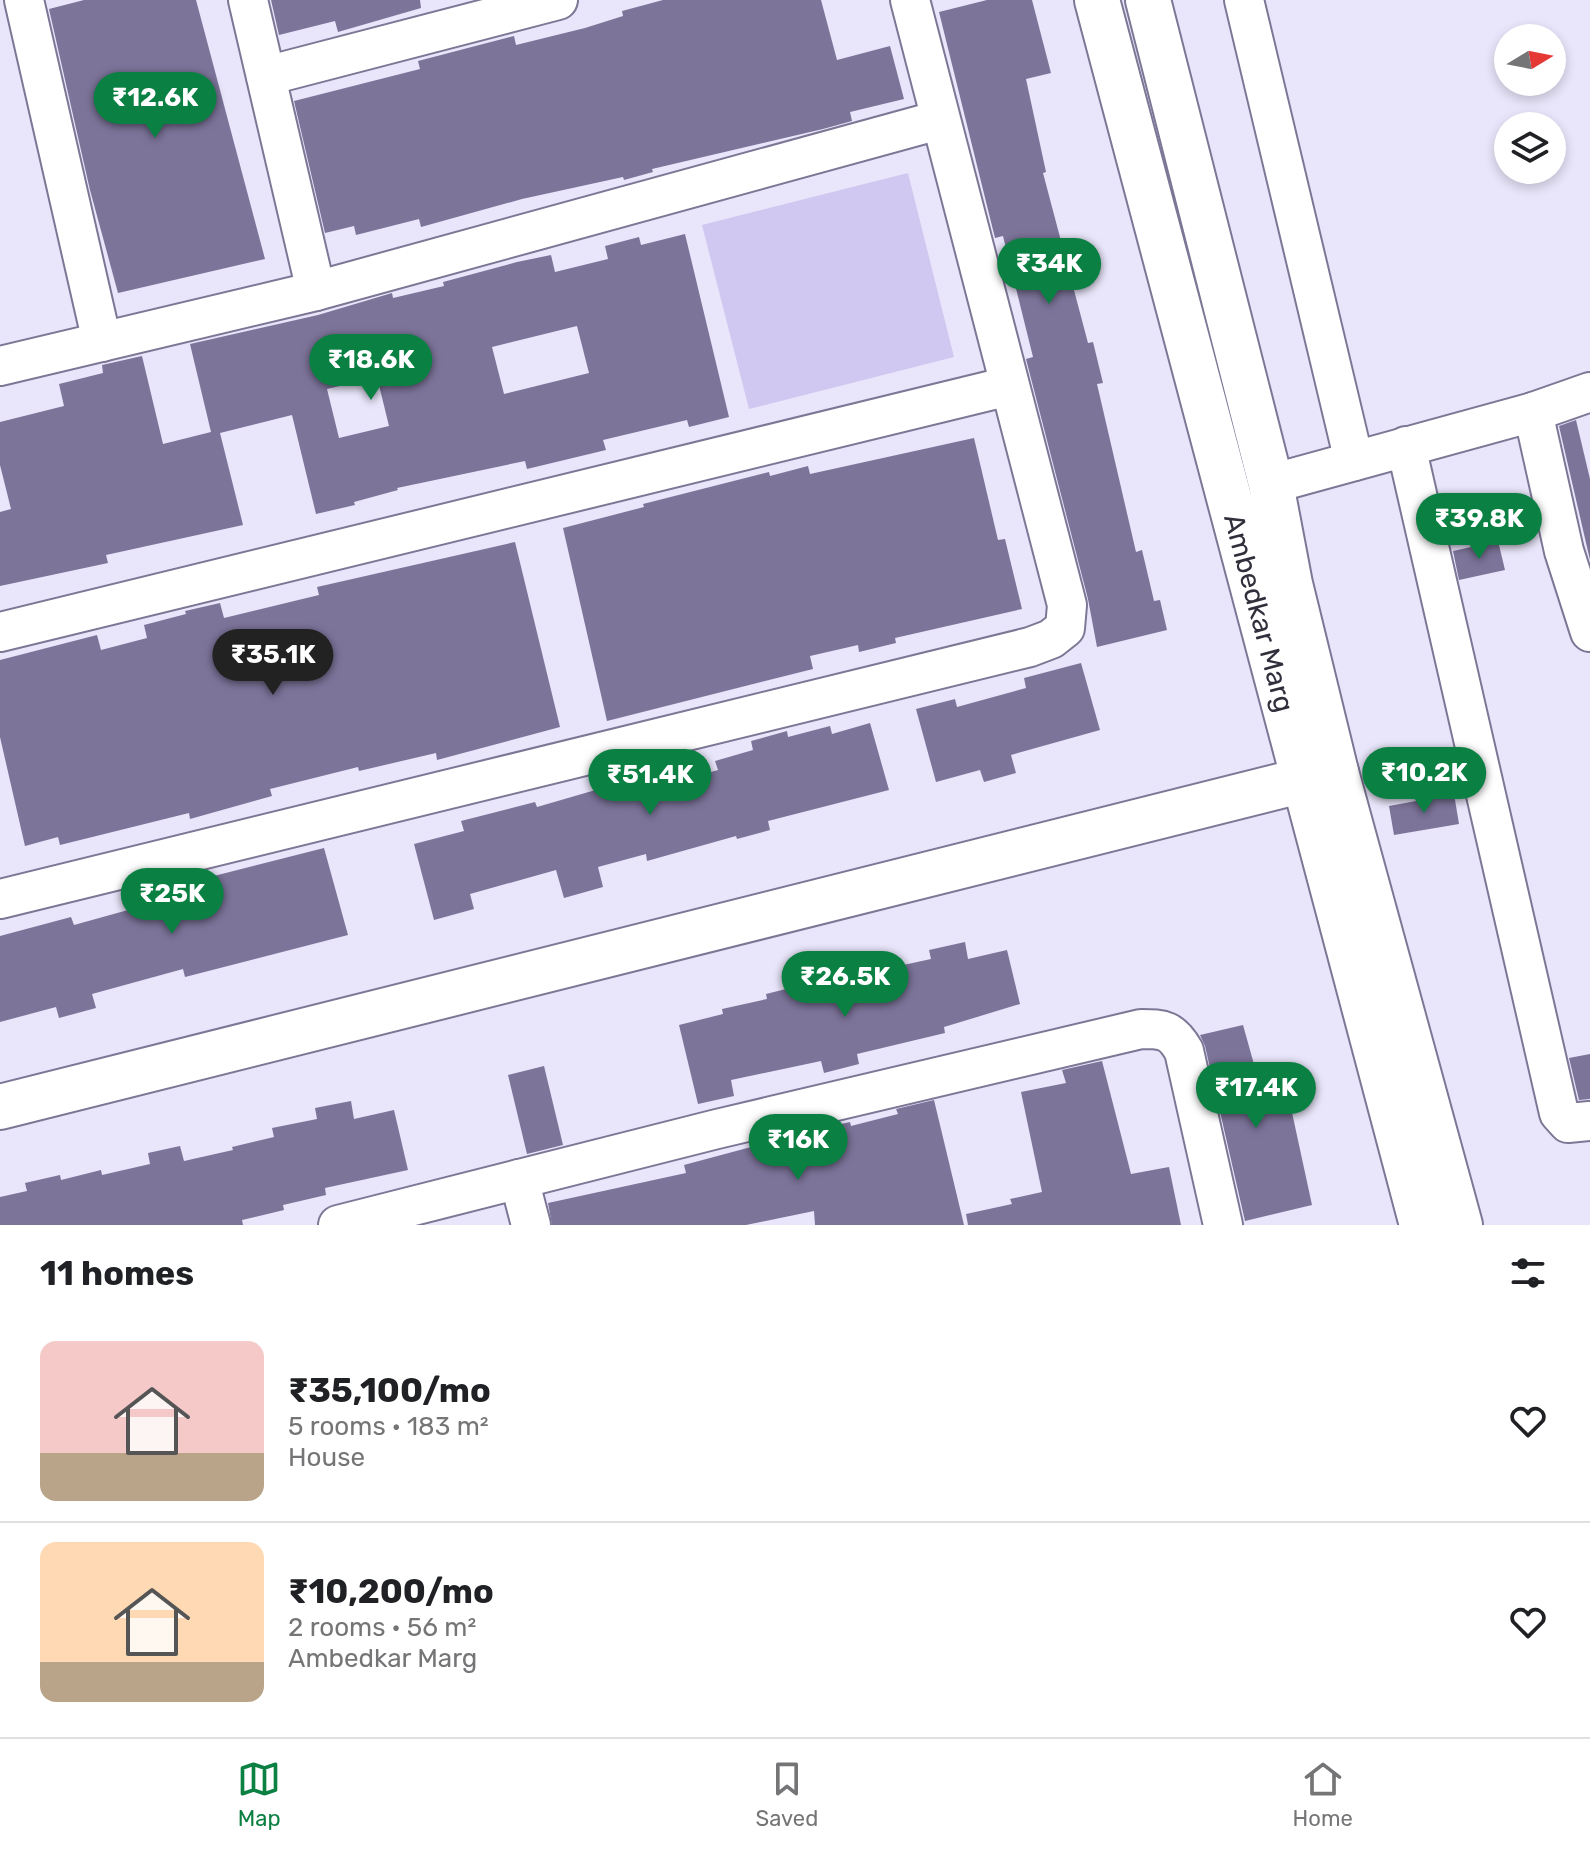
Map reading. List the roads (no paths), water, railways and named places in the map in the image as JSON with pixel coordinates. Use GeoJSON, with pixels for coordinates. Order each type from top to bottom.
{"type":"FeatureCollection","features":[{"type":"Feature","properties":{"kind":"street"},"geometry":{"type":"LineString","coordinates":[[248,0],[316,291]]}},
{"type":"Feature","properties":{"kind":"street"},"geometry":{"type":"LineString","coordinates":[[266,76],[558,0]]}},
{"type":"Feature","properties":{"kind":"street"},"geometry":{"type":"LineString","coordinates":[[0,899],[1030,647],[1051,639],[1065,628],[1067,605],[910,0]]}},
{"type":"Feature","properties":{"kind":"street","name":"Ambedkar Marg"},"geometry":{"type":"LineString","coordinates":[[1097,0],[1319,776],[1460,1225]]}},
{"type":"Feature","properties":{"kind":"street","name":"Ambedkar Marg"},"geometry":{"type":"LineString","coordinates":[[1148,0],[1271,484],[1290,584],[1319,776],[1422,1225]]}},
{"type":"Feature","properties":{"kind":"street"},"geometry":{"type":"LineString","coordinates":[[1244,0],[1354,461]]}},
{"type":"Feature","properties":{"kind":"street"},"geometry":{"type":"LineString","coordinates":[[32,2],[102,342]]}},
{"type":"Feature","properties":{"kind":"street"},"geometry":{"type":"LineString","coordinates":[[0,366],[316,291],[939,120]]}},
{"type":"Feature","properties":{"kind":"street"},"geometry":{"type":"LineString","coordinates":[[0,632],[1009,386]]}},
{"type":"Feature","properties":{"kind":"street"},"geometry":{"type":"LineString","coordinates":[[1271,484],[1533,412],[1590,392]]}},
{"type":"Feature","properties":{"kind":"street"},"geometry":{"type":"LineString","coordinates":[[1533,412],[1577,548],[1590,632]]}},
{"type":"Feature","properties":{"kind":"street"},"geometry":{"type":"LineString","coordinates":[[1406,446],[1559,1113],[1568,1123],[1590,1121]]}},
{"type":"Feature","properties":{"kind":"street"},"geometry":{"type":"LineString","coordinates":[[0,1107],[1319,776]]}},
{"type":"Feature","properties":{"kind":"street"},"geometry":{"type":"LineString","coordinates":[[338,1225],[1141,1029],[1163,1029],[1174,1034],[1184,1051],[1223,1225]]}},
{"type":"Feature","properties":{"kind":"street"},"geometry":{"type":"LineString","coordinates":[[519,1179],[531,1225]]}}]}
